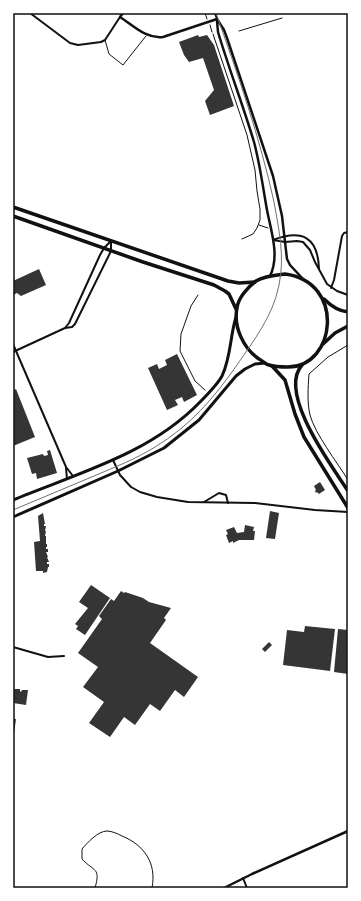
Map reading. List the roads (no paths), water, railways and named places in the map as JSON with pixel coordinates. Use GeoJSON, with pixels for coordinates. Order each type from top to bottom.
{"type":"FeatureCollection","features":[{"type":"Feature","properties":{"kind":"main road"},"geometry":{"type":"LineString","coordinates":[[13,207],[228,281],[239,283],[255,282],[269,276],[285,274],[304,279],[312,285],[333,307],[338,310],[348,312]]}},
{"type":"Feature","properties":{"kind":"main road"},"geometry":{"type":"LineString","coordinates":[[13,216],[110,251],[214,285],[229,294],[236,312],[238,328],[242,341],[252,353],[271,366],[285,380],[302,433],[348,508]]}},
{"type":"Feature","properties":{"kind":"main road"},"geometry":{"type":"LineString","coordinates":[[13,500],[113,460],[149,442],[170,429],[196,407],[212,390],[221,377],[226,364],[236,312],[243,295],[255,282]]}},
{"type":"Feature","properties":{"kind":"main road"},"geometry":{"type":"LineString","coordinates":[[324,299],[328,320],[326,333],[321,346],[314,356],[303,364],[298,371],[296,380],[297,394],[302,412],[314,438],[348,491]]}},
{"type":"Feature","properties":{"kind":"main road"},"geometry":{"type":"LineString","coordinates":[[321,346],[335,334],[348,326]]}},
{"type":"Feature","properties":{"kind":"main road"},"geometry":{"type":"LineString","coordinates":[[13,517],[155,454],[177,439],[207,412],[236,376],[245,368],[255,364],[265,363]]}},
{"type":"Feature","properties":{"kind":"main road"},"geometry":{"type":"LineString","coordinates":[[271,366],[293,367],[303,364]]}},
{"type":"Feature","properties":{"kind":"street"},"geometry":{"type":"LineString","coordinates":[[30,13],[72,44],[78,45],[97,44],[105,40],[123,13]]}},
{"type":"Feature","properties":{"kind":"street"},"geometry":{"type":"LineString","coordinates":[[214,13],[227,38],[271,169],[282,216],[288,262],[304,279]]}},
{"type":"Feature","properties":{"kind":"street"},"geometry":{"type":"LineString","coordinates":[[120,17],[146,35],[154,38],[163,38],[217,19]]}},
{"type":"Feature","properties":{"kind":"street"},"geometry":{"type":"LineString","coordinates":[[217,19],[218,32],[254,143],[273,240],[275,260],[269,276]]}},
{"type":"Feature","properties":{"kind":"street"},"geometry":{"type":"LineString","coordinates":[[331,288],[334,280],[342,236],[347,232]]}},
{"type":"Feature","properties":{"kind":"street"},"geometry":{"type":"LineString","coordinates":[[273,240],[284,236],[301,235],[311,241],[316,250],[323,278],[331,288],[348,295]]}},
{"type":"Feature","properties":{"kind":"street"},"geometry":{"type":"LineString","coordinates":[[273,240],[285,242],[297,241],[306,244],[320,270]]}},
{"type":"Feature","properties":{"kind":"street"},"geometry":{"type":"LineString","coordinates":[[65,328],[69,323],[104,248],[111,241]]}},
{"type":"Feature","properties":{"kind":"street"},"geometry":{"type":"LineString","coordinates":[[14,351],[65,328],[72,327],[75,324],[110,251],[111,241]]}},
{"type":"Feature","properties":{"kind":"street"},"geometry":{"type":"LineString","coordinates":[[13,344],[14,351],[66,467],[73,476]]}},
{"type":"Feature","properties":{"kind":"street"},"geometry":{"type":"LineString","coordinates":[[113,460],[118,471],[128,484],[140,492],[176,500],[228,504],[255,503],[348,512]]}},
{"type":"Feature","properties":{"kind":"street"},"geometry":{"type":"LineString","coordinates":[[66,467],[66,478]]}},
{"type":"Feature","properties":{"kind":"street"},"geometry":{"type":"LineString","coordinates":[[203,503],[219,493],[226,495],[228,504]]}},
{"type":"Feature","properties":{"kind":"street"},"geometry":{"type":"LineString","coordinates":[[13,647],[48,657],[64,656]]}},
{"type":"Feature","properties":{"kind":"street"},"geometry":{"type":"LineString","coordinates":[[224,888],[348,831]]}},
{"type":"Feature","properties":{"kind":"street"},"geometry":{"type":"LineString","coordinates":[[243,878],[247,888]]}},
{"type":"Feature","properties":{"kind":"lane"},"geometry":{"type":"LineString","coordinates":[[105,40],[109,54],[123,65],[146,35]]}},
{"type":"Feature","properties":{"kind":"tram line"},"geometry":{"type":"LineString","coordinates":[[13,510],[133,459],[168,439],[190,421],[210,400],[256,337],[268,317],[276,296],[281,275],[281,244],[278,223],[255,130],[216,13]]}}]}
